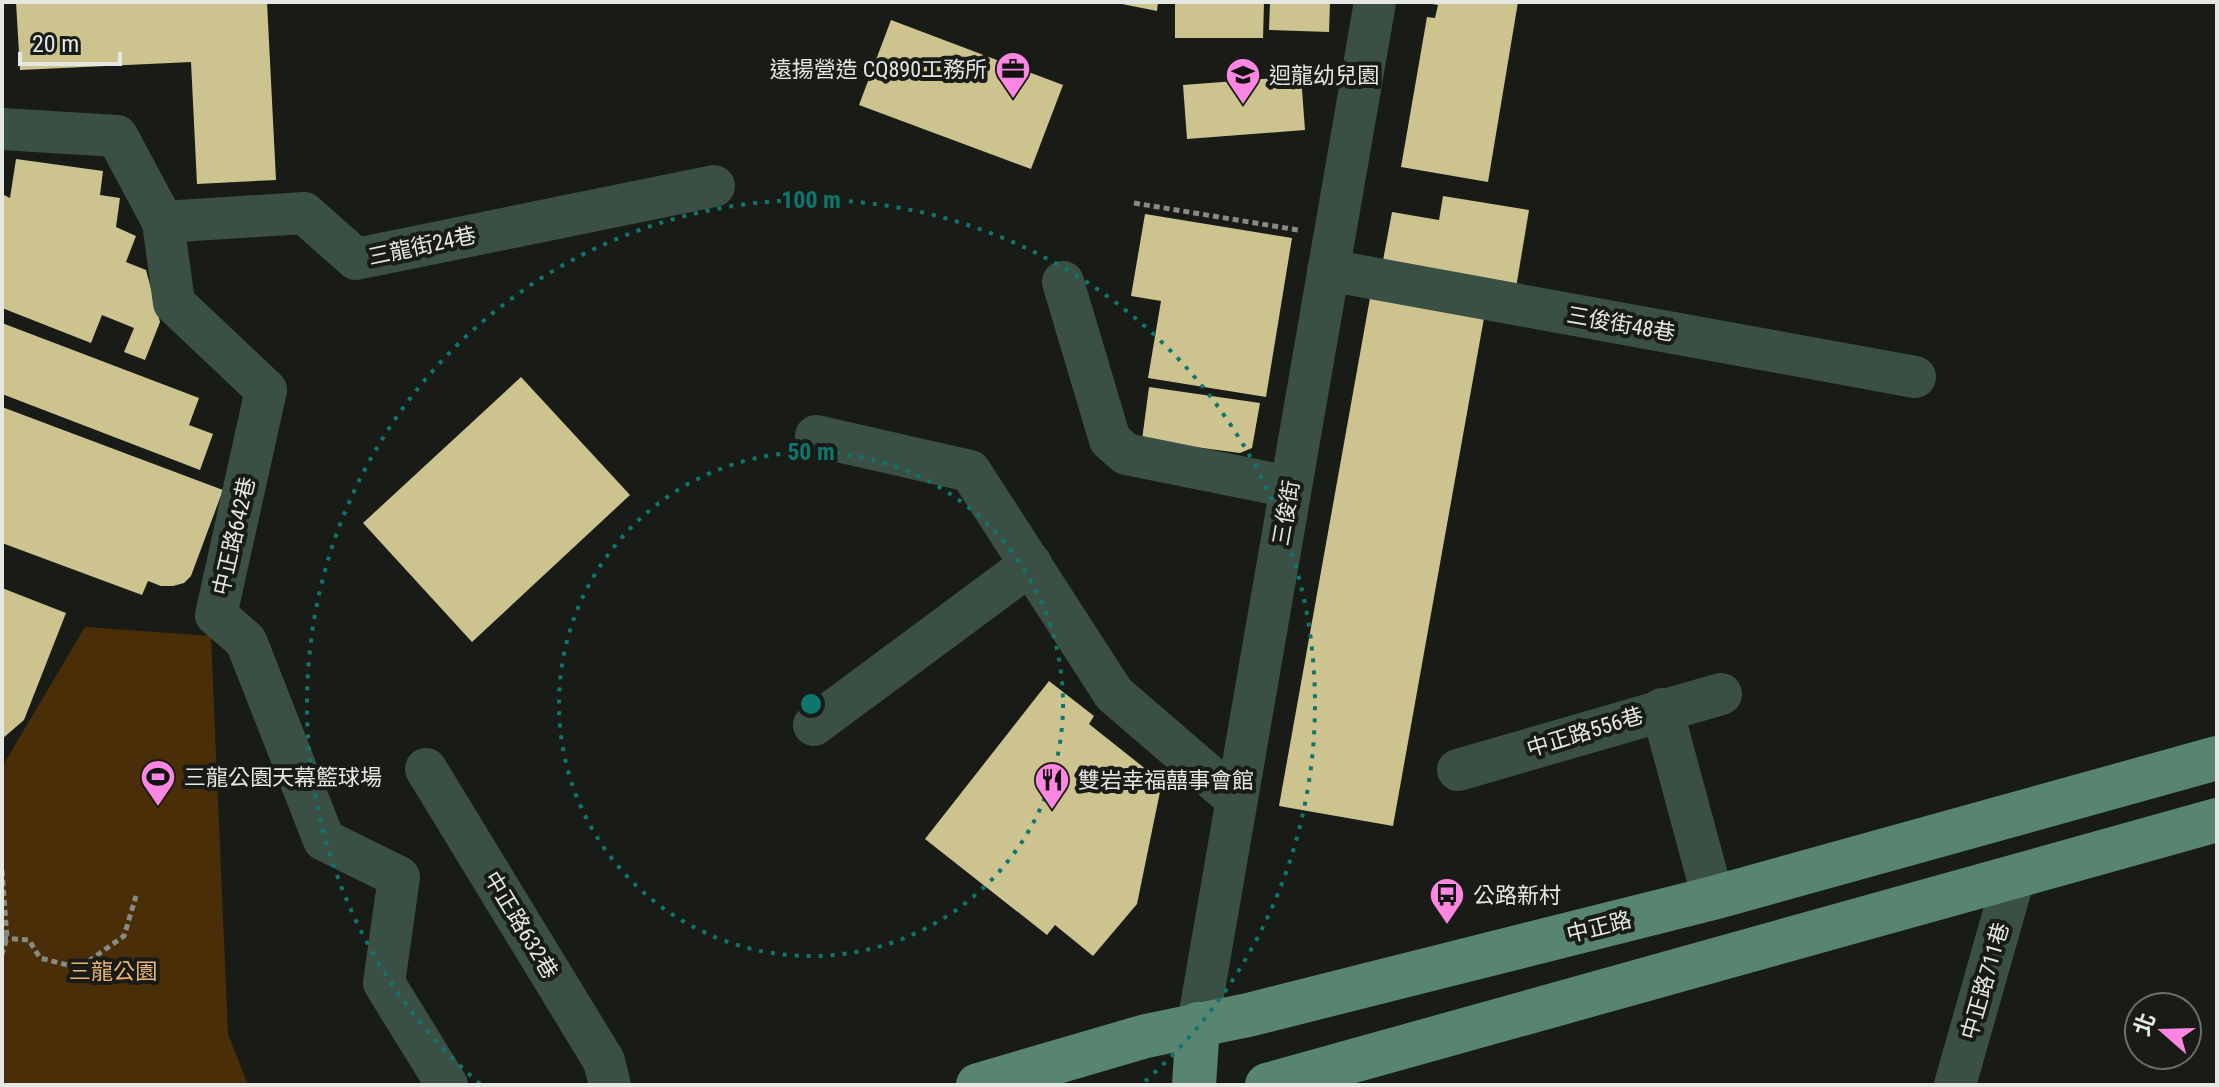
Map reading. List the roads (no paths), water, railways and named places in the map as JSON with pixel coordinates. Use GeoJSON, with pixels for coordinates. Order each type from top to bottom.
{"type":"FeatureCollection","features":[{"type":"Feature","properties":{"kind":"main road","name":"中正路"},"geometry":{"type":"LineString","coordinates":[[978,1085],[1146,1036],[1248,1015],[1713,898],[2217,758]]}},
{"type":"Feature","properties":{"kind":"main road"},"geometry":{"type":"LineString","coordinates":[[1267,1085],[2217,820]]}},
{"type":"Feature","properties":{"kind":"main road"},"geometry":{"type":"LineString","coordinates":[[1194,1085],[1198,1024]]}},
{"type":"Feature","properties":{"kind":"street","name":"三俊街"},"geometry":{"type":"LineString","coordinates":[[1198,1024],[1375,2]]}},
{"type":"Feature","properties":{"kind":"street"},"geometry":{"type":"LineString","coordinates":[[2,129],[117,136],[163,222]]}},
{"type":"Feature","properties":{"kind":"street","name":"三龍街24巷"},"geometry":{"type":"LineString","coordinates":[[163,222],[304,213],[356,259],[714,186]]}},
{"type":"Feature","properties":{"kind":"street","name":"中正路642巷"},"geometry":{"type":"LineString","coordinates":[[163,222],[174,303],[266,390],[216,615],[246,641],[324,840],[399,877],[384,983],[447,1085]]}},
{"type":"Feature","properties":{"kind":"street","name":"三俊街48巷"},"geometry":{"type":"LineString","coordinates":[[1331,253],[1915,377]]}},
{"type":"Feature","properties":{"kind":"street"},"geometry":{"type":"LineString","coordinates":[[1063,282],[1110,440],[1126,454],[1290,487]]}},
{"type":"Feature","properties":{"kind":"street"},"geometry":{"type":"LineString","coordinates":[[816,436],[970,471],[1114,694],[1236,799]]}},
{"type":"Feature","properties":{"kind":"street"},"geometry":{"type":"LineString","coordinates":[[814,725],[1031,564]]}},
{"type":"Feature","properties":{"kind":"street"},"geometry":{"type":"LineString","coordinates":[[1662,709],[1721,694]]}},
{"type":"Feature","properties":{"kind":"street","name":"中正路556巷"},"geometry":{"type":"LineString","coordinates":[[1458,770],[1662,709],[1713,898]]}},
{"type":"Feature","properties":{"kind":"street","name":"中正路632巷"},"geometry":{"type":"LineString","coordinates":[[426,769],[604,1061],[610,1085]]}},
{"type":"Feature","properties":{"kind":"street","name":"中正路711巷"},"geometry":{"type":"LineString","coordinates":[[1955,1085],[2014,877]]}},
{"type":"Feature","properties":{"kind":"place","name":"遠揚營造 CQ890工務所"},"geometry":{"type":"Point","coordinates":[1013,100]}},
{"type":"Feature","properties":{"kind":"place","name":"迴龍幼兒園"},"geometry":{"type":"Point","coordinates":[1243,106]}},
{"type":"Feature","properties":{"kind":"place","name":"三龍公園天幕籃球場"},"geometry":{"type":"Point","coordinates":[158,808]}},
{"type":"Feature","properties":{"kind":"place","name":"雙岩幸福囍事會館"},"geometry":{"type":"Point","coordinates":[1052,811]}},
{"type":"Feature","properties":{"kind":"place","name":"公路新村"},"geometry":{"type":"Point","coordinates":[1447,926]}},
{"type":"Feature","properties":{"kind":"park label","name":"三龍公園"},"geometry":{"type":"Point","coordinates":[113,971]}}]}
